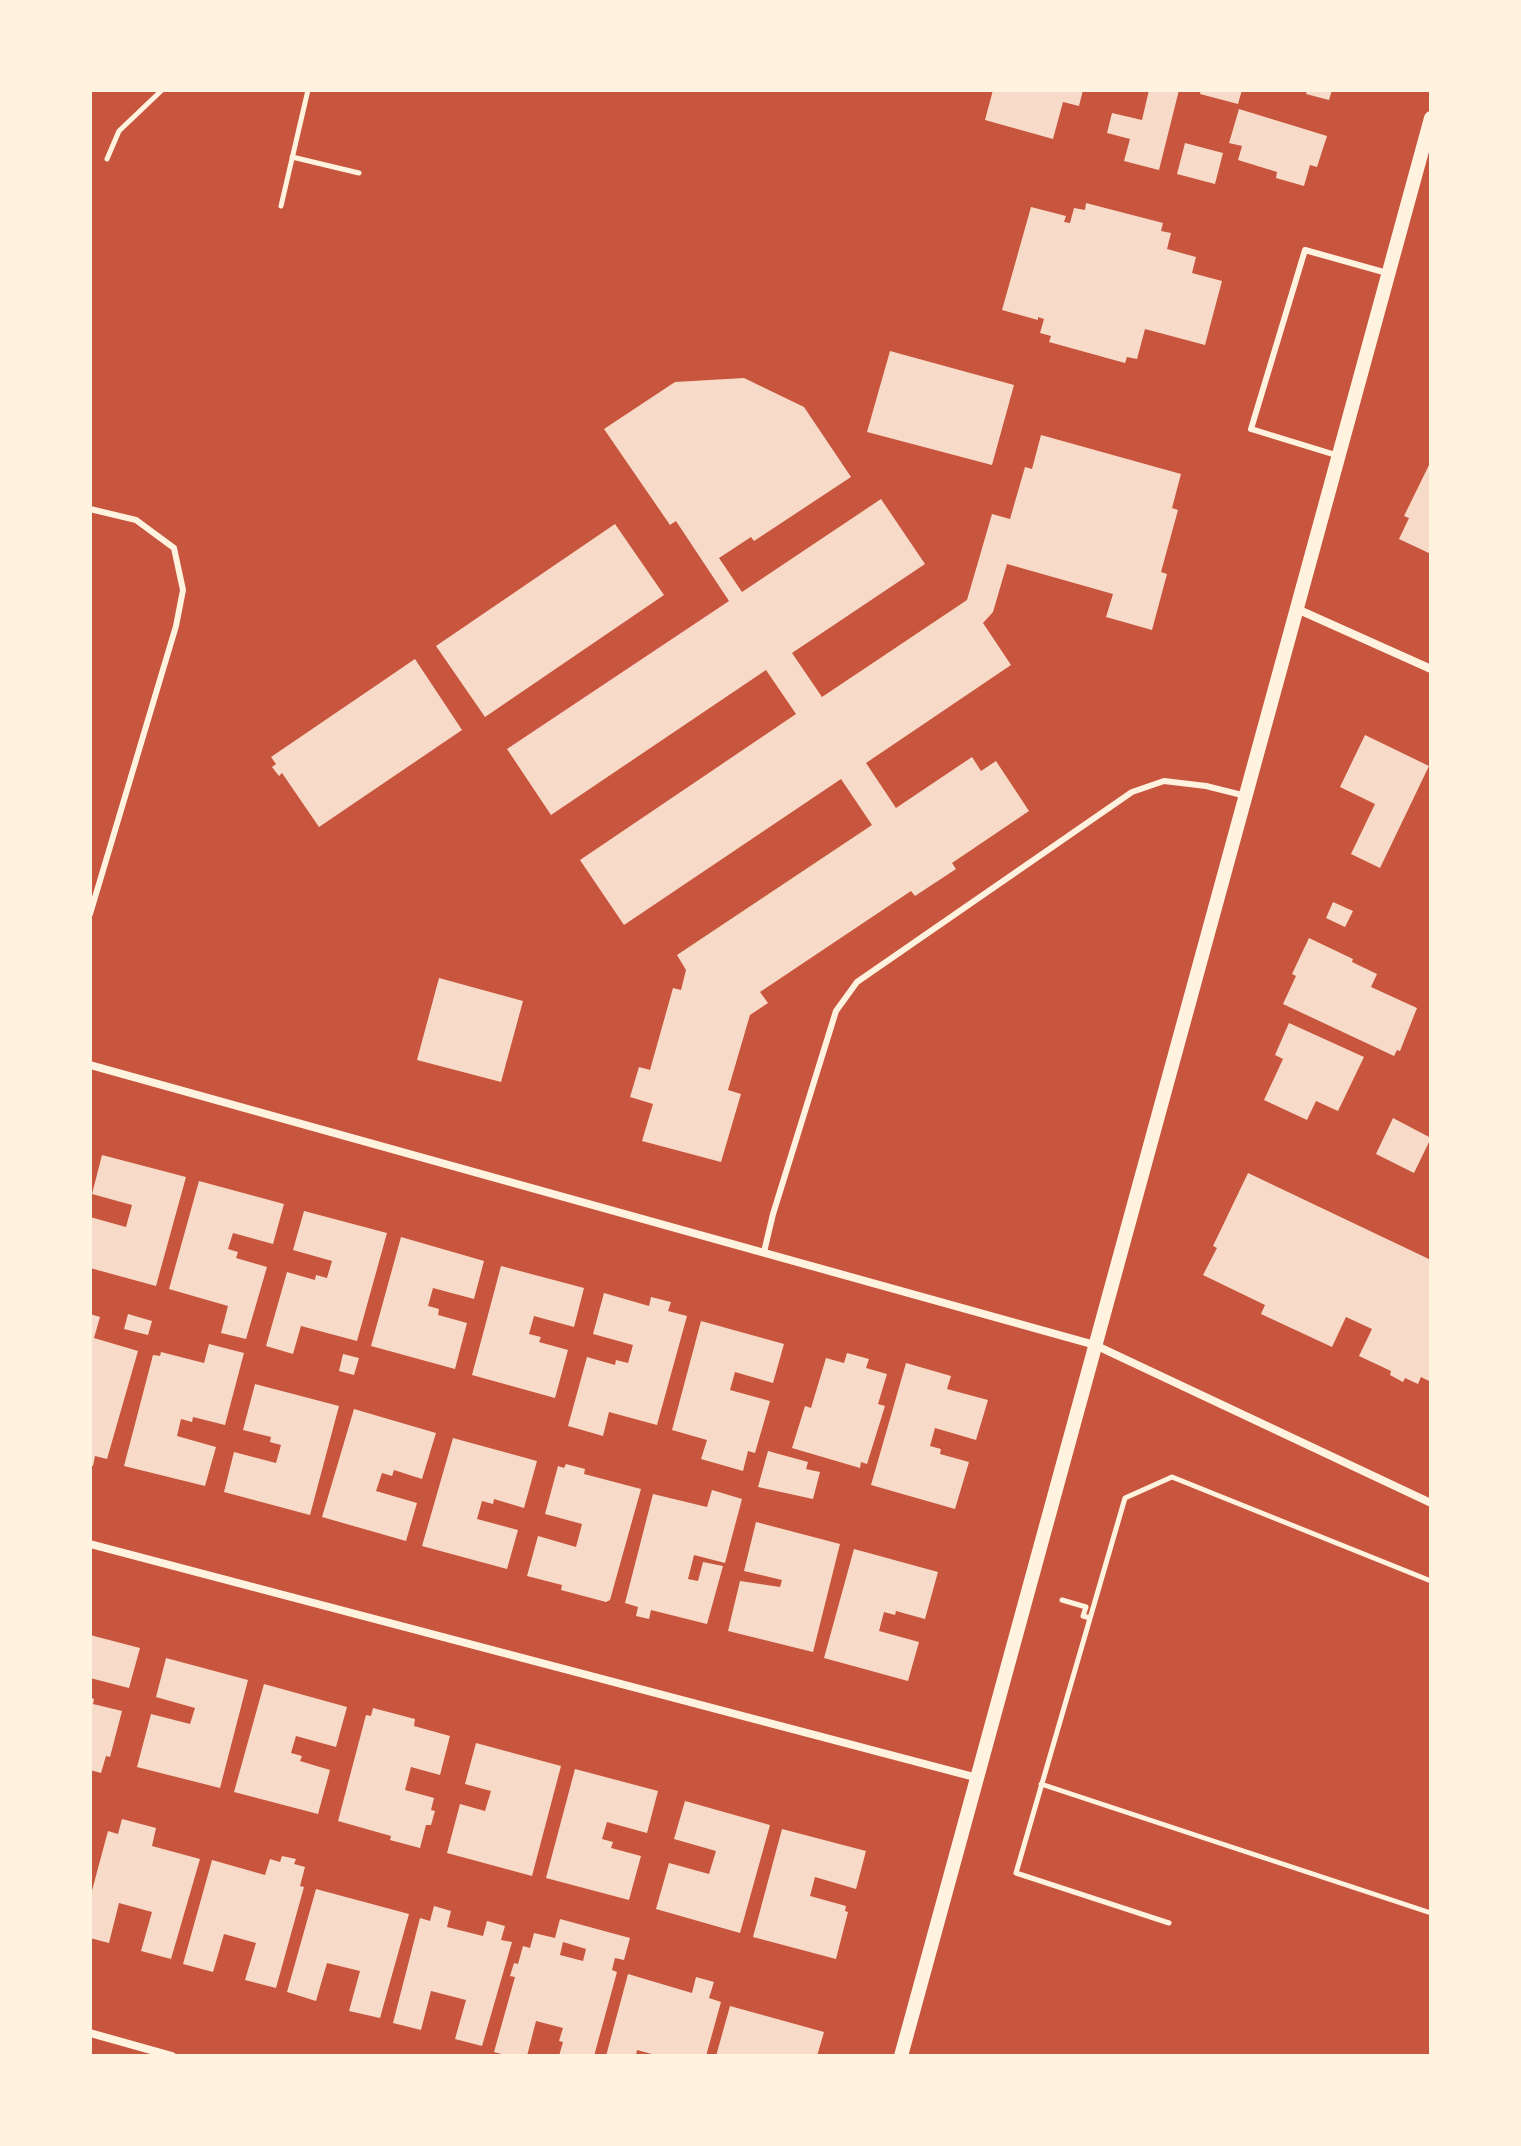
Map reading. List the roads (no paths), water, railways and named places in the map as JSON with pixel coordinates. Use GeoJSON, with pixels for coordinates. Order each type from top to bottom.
{"type":"FeatureCollection","features":[{"type":"Feature","properties":{"kind":"street"},"geometry":{"type":"LineString","coordinates":[[901,2056],[1431,118]]}},
{"type":"Feature","properties":{"kind":"street"},"geometry":{"type":"LineString","coordinates":[[1297,609],[1431,669]]}},
{"type":"Feature","properties":{"kind":"street"},"geometry":{"type":"LineString","coordinates":[[90,1065],[1095,1345],[1431,1503]]}},
{"type":"Feature","properties":{"kind":"street"},"geometry":{"type":"LineString","coordinates":[[90,1544],[978,1778]]}},
{"type":"Feature","properties":{"kind":"street"},"geometry":{"type":"LineString","coordinates":[[90,2033],[172,2056]]}},
{"type":"Feature","properties":{"kind":"lane"},"geometry":{"type":"LineString","coordinates":[[1339,456],[1251,429],[1305,250],[1389,274]]}},
{"type":"Feature","properties":{"kind":"lane"},"geometry":{"type":"LineString","coordinates":[[90,509],[136,520],[174,548],[183,590],[176,626],[90,914]]}},
{"type":"Feature","properties":{"kind":"lane"},"geometry":{"type":"LineString","coordinates":[[764,1252],[836,1011],[857,982],[1132,792],[1164,781],[1206,786],[1246,796]]}}]}
